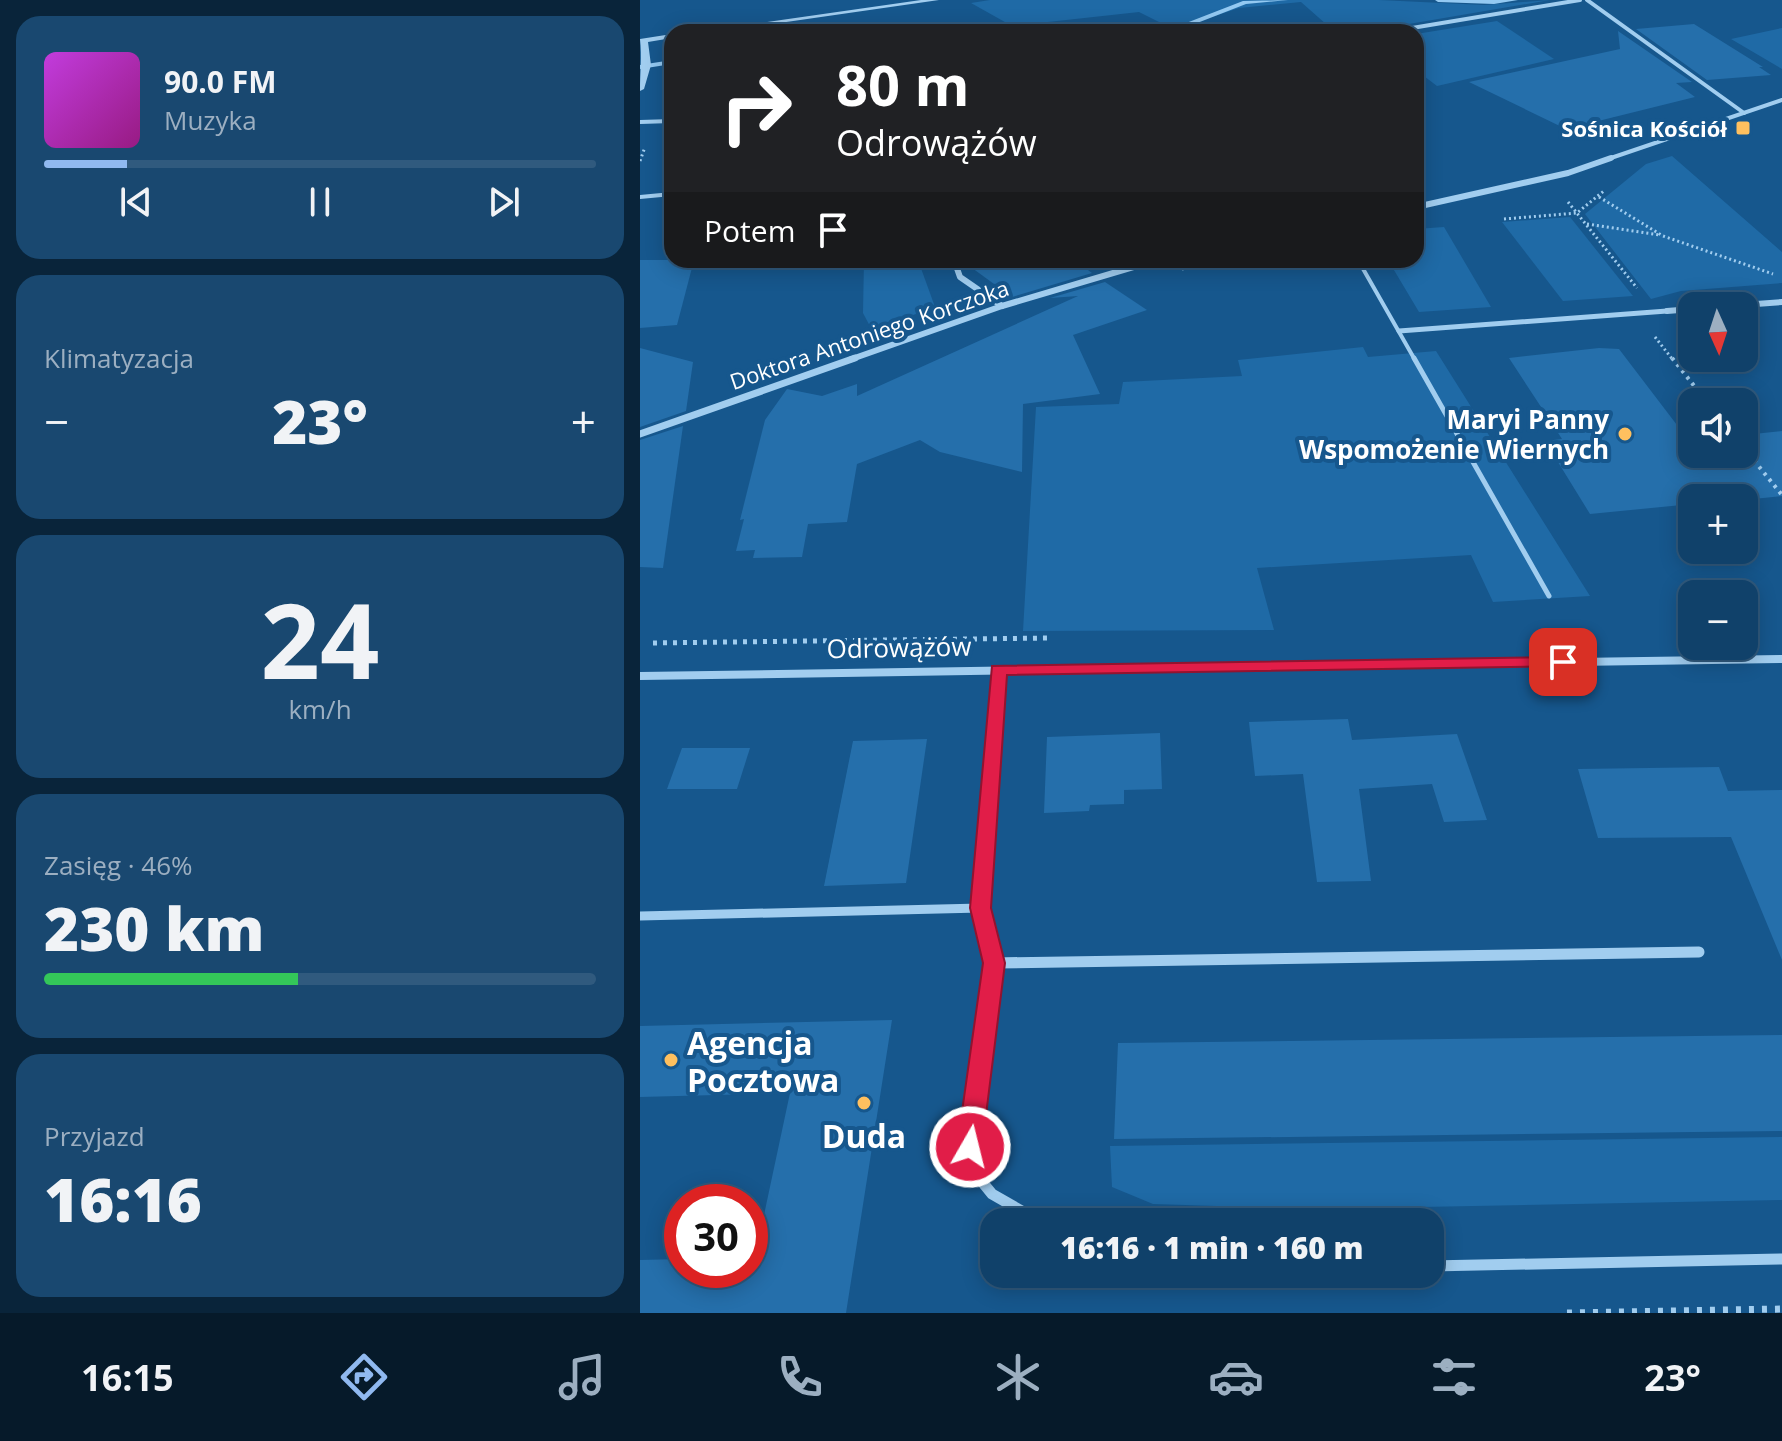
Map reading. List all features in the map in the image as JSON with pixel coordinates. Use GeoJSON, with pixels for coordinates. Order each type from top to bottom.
{"type":"FeatureCollection","features":[{"type":"Feature","properties":{"kind":"street"},"geometry":{"type":"LineString","coordinates":[[760,24],[936,0]]}},
{"type":"Feature","properties":{"kind":"street"},"geometry":{"type":"LineString","coordinates":[[1424,26],[1580,0]]}},
{"type":"Feature","properties":{"kind":"street"},"geometry":{"type":"LineString","coordinates":[[1587,0],[1744,113]]}},
{"type":"Feature","properties":{"kind":"street"},"geometry":{"type":"LineString","coordinates":[[640,89],[647,58],[642,41],[664,37]]}},
{"type":"Feature","properties":{"kind":"street"},"geometry":{"type":"LineString","coordinates":[[1424,205],[1568,173],[1782,100]]}},
{"type":"Feature","properties":{"kind":"street"},"geometry":{"type":"LineString","coordinates":[[640,122],[664,121]]}},
{"type":"Feature","properties":{"kind":"street"},"geometry":{"type":"LineString","coordinates":[[957,268],[960,277],[1002,306]]}},
{"type":"Feature","properties":{"kind":"street","name":"Doktora Antoniego Korczoka"},"geometry":{"type":"LineString","coordinates":[[640,434],[1002,306],[1130,268]]}},
{"type":"Feature","properties":{"kind":"street"},"geometry":{"type":"LineString","coordinates":[[1758,304],[1782,302]]}},
{"type":"Feature","properties":{"kind":"street"},"geometry":{"type":"LineString","coordinates":[[1399,331],[1678,310]]}},
{"type":"Feature","properties":{"kind":"street","name":"Odrowążów"},"geometry":{"type":"LineString","coordinates":[[640,676],[1782,659]]}},
{"type":"Feature","properties":{"kind":"street"},"geometry":{"type":"LineString","coordinates":[[998,670],[981,908],[994,963],[970,1167],[982,1188],[1011,1208]]}},
{"type":"Feature","properties":{"kind":"street"},"geometry":{"type":"LineString","coordinates":[[640,916],[981,908]]}},
{"type":"Feature","properties":{"kind":"street"},"geometry":{"type":"LineString","coordinates":[[994,963],[1699,952]]}},
{"type":"Feature","properties":{"kind":"street"},"geometry":{"type":"LineString","coordinates":[[1444,1266],[1782,1259]]}},
{"type":"Feature","properties":{"kind":"lane"},"geometry":{"type":"LineString","coordinates":[[640,197],[664,195]]}},
{"type":"Feature","properties":{"kind":"lane"},"geometry":{"type":"LineString","coordinates":[[1363,268],[1549,596]]}},
{"type":"Feature","properties":{"kind":"path"},"geometry":{"type":"LineString","coordinates":[[1599,197],[1663,236]]}},
{"type":"Feature","properties":{"kind":"path"},"geometry":{"type":"LineString","coordinates":[[1586,224],[1663,236],[1782,277]]}},
{"type":"Feature","properties":{"kind":"path"},"geometry":{"type":"LineString","coordinates":[[1758,465],[1782,495]]}},
{"type":"Feature","properties":{"kind":"path"},"geometry":{"type":"LineString","coordinates":[[1567,1313],[1782,1309]]}},
{"type":"Feature","properties":{"kind":"shaded area"},"geometry":{"type":"Polygon","coordinates":[[[990,0],[1379,0],[1484,5],[1550,0],[1409,24],[1326,24],[1301,2],[1239,8],[1191,24],[1163,24],[1139,12],[1008,24],[971,3],[990,0]]]}},
{"type":"Feature","properties":{"kind":"shaded area"},"geometry":{"type":"Polygon","coordinates":[[[1497,21],[1554,59],[1437,86],[1424,76],[1424,33],[1497,21]]]}},
{"type":"Feature","properties":{"kind":"shaded area"},"geometry":{"type":"Polygon","coordinates":[[[1782,28],[1782,69],[1731,39],[1782,28]]]}},
{"type":"Feature","properties":{"kind":"shaded area"},"geometry":{"type":"Polygon","coordinates":[[[1672,156],[1782,252],[1782,283],[1681,291],[1651,299],[1585,214],[1646,164],[1672,156]]]}},
{"type":"Feature","properties":{"kind":"shaded area"},"geometry":{"type":"Polygon","coordinates":[[[1570,217],[1633,296],[1563,301],[1502,222],[1570,217]]]}},
{"type":"Feature","properties":{"kind":"shaded area"},"geometry":{"type":"Polygon","coordinates":[[[1444,227],[1491,307],[1419,312],[1393,268],[1424,268],[1424,228],[1444,227]]]}},
{"type":"Feature","properties":{"kind":"shaded area"},"geometry":{"type":"Polygon","coordinates":[[[864,268],[921,268],[935,307],[872,330],[863,313],[864,268]]]}},
{"type":"Feature","properties":{"kind":"shaded area"},"geometry":{"type":"Polygon","coordinates":[[[1363,347],[1368,357],[1436,351],[1590,596],[1493,602],[1471,555],[1257,568],[1274,630],[1023,631],[1036,407],[1119,404],[1123,382],[1242,376],[1238,360],[1363,347]]]}},
{"type":"Feature","properties":{"kind":"shaded area"},"geometry":{"type":"Polygon","coordinates":[[[1782,1137],[1782,1200],[1366,1208],[1153,1204],[1112,1187],[1110,1146],[1782,1137]]]}},
{"type":"Feature","properties":{"kind":"building"},"geometry":{"type":"Polygon","coordinates":[[[1694,24],[1771,75],[1707,80],[1636,29],[1694,24]]]}},
{"type":"Feature","properties":{"kind":"building"},"geometry":{"type":"Polygon","coordinates":[[[1618,31],[1692,82],[1676,83],[1695,97],[1566,129],[1469,82],[1620,49],[1618,31]]]}},
{"type":"Feature","properties":{"kind":"building"},"geometry":{"type":"Polygon","coordinates":[[[640,260],[664,260],[664,268],[692,268],[677,325],[640,328],[640,260]]]}},
{"type":"Feature","properties":{"kind":"building"},"geometry":{"type":"Polygon","coordinates":[[[972,268],[1085,268],[1092,273],[1012,297],[972,268]]]}},
{"type":"Feature","properties":{"kind":"building"},"geometry":{"type":"Polygon","coordinates":[[[1105,282],[1147,310],[1073,335],[1100,394],[1023,404],[1022,472],[940,452],[920,440],[857,464],[847,522],[808,524],[802,557],[753,558],[755,550],[736,551],[744,519],[740,520],[765,420],[787,389],[822,396],[857,384],[857,396],[1078,296],[1050,298],[1105,282]]]}},
{"type":"Feature","properties":{"kind":"building"},"geometry":{"type":"Polygon","coordinates":[[[640,348],[693,362],[686,411],[640,427],[640,348]]]}},
{"type":"Feature","properties":{"kind":"building","name":"Maryi Panny Wspomożenie Wiernych"},"geometry":{"type":"Polygon","coordinates":[[[1599,348],[1619,349],[1678,426],[1678,468],[1758,468],[1758,434],[1782,431],[1782,496],[1758,499],[1758,484],[1678,484],[1678,505],[1590,514],[1545,441],[1562,439],[1509,358],[1599,348]]]}},
{"type":"Feature","properties":{"kind":"building"},"geometry":{"type":"Polygon","coordinates":[[[683,426],[663,568],[640,567],[640,440],[683,426]]]}},
{"type":"Feature","properties":{"kind":"building"},"geometry":{"type":"Polygon","coordinates":[[[1348,719],[1352,740],[1457,734],[1487,820],[1444,822],[1432,784],[1359,789],[1371,881],[1317,882],[1303,774],[1255,776],[1249,722],[1348,719]]]}},
{"type":"Feature","properties":{"kind":"building"},"geometry":{"type":"Polygon","coordinates":[[[1160,733],[1162,789],[1124,790],[1124,804],[1090,805],[1089,811],[1044,813],[1047,737],[1160,733]]]}},
{"type":"Feature","properties":{"kind":"building"},"geometry":{"type":"Polygon","coordinates":[[[927,739],[906,883],[824,886],[853,741],[927,739]]]}},
{"type":"Feature","properties":{"kind":"building"},"geometry":{"type":"Polygon","coordinates":[[[682,748],[750,748],[737,789],[667,789],[682,748]]]}},
{"type":"Feature","properties":{"kind":"building"},"geometry":{"type":"Polygon","coordinates":[[[1719,767],[1728,791],[1782,790],[1782,960],[1731,837],[1598,838],[1578,769],[1719,767]]]}},
{"type":"Feature","properties":{"kind":"building"},"geometry":{"type":"Polygon","coordinates":[[[892,1020],[846,1313],[640,1313],[640,1260],[664,1259],[664,1288],[768,1288],[768,1196],[790,1093],[640,1097],[640,1026],[892,1020]]]}},
{"type":"Feature","properties":{"kind":"building"},"geometry":{"type":"Polygon","coordinates":[[[1782,1035],[1782,1131],[1114,1139],[1118,1043],[1782,1035]]]}},
{"type":"Feature","properties":{"kind":"waterway"},"geometry":{"type":"LineString","coordinates":[[1188,24],[1245,2],[1285,0]]}},
{"type":"Feature","properties":{"kind":"waterway"},"geometry":{"type":"LineString","coordinates":[[1438,0],[1515,0]]}},
{"type":"Feature","properties":{"kind":"waterway"},"geometry":{"type":"LineString","coordinates":[[640,67],[664,63]]}},
{"type":"Feature","properties":{"kind":"place","name":"Sośnica Kościół"},"geometry":{"type":"Point","coordinates":[1743,128]}},
{"type":"Feature","properties":{"kind":"place","name":"Maryi Panny Wspomożenie Wiernych"},"geometry":{"type":"Point","coordinates":[1625,434]}},
{"type":"Feature","properties":{"kind":"place","name":"Agencja Pocztowa"},"geometry":{"type":"Point","coordinates":[671,1060]}},
{"type":"Feature","properties":{"kind":"place","name":"Duda"},"geometry":{"type":"Point","coordinates":[864,1103]}},
{"type":"Feature","properties":{"kind":"route"},"geometry":{"type":"LineString","coordinates":[[970,1147],[994,963],[981,908],[998,670],[1563,662]]}}]}
